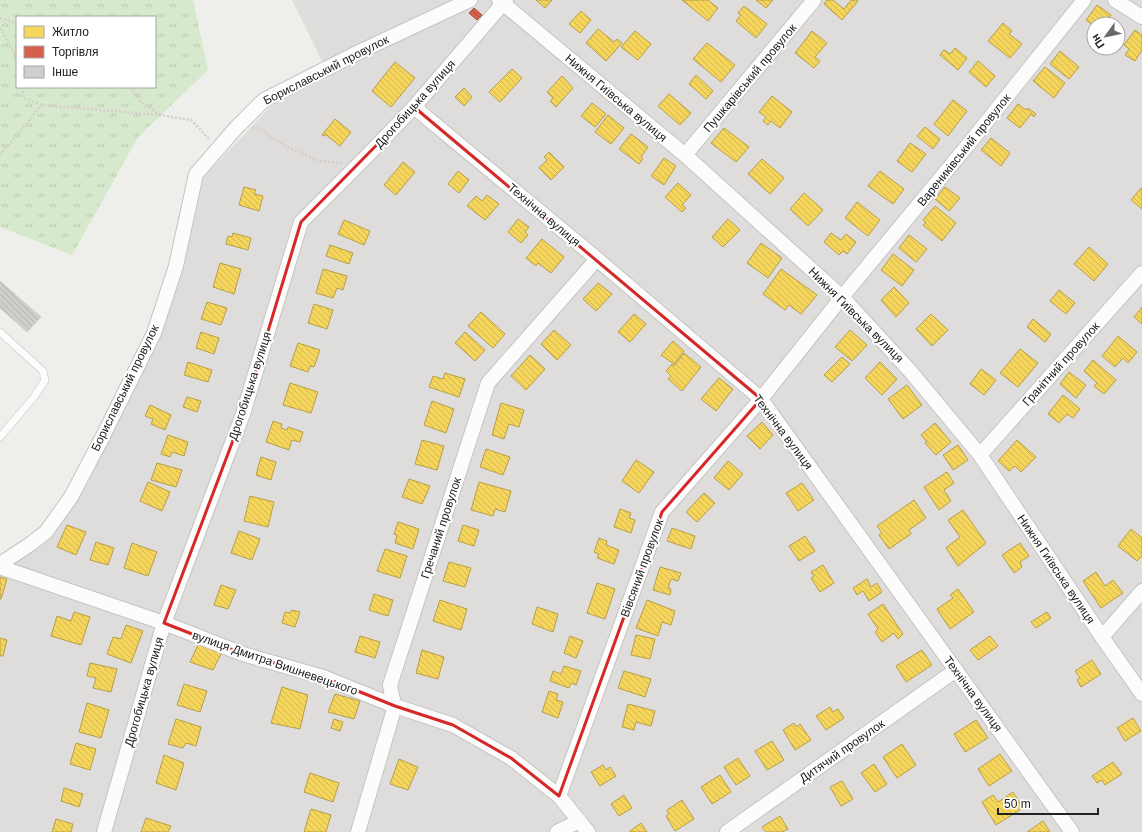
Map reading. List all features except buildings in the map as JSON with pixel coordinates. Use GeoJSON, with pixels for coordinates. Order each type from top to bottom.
{"type":"FeatureCollection","features":[{"type":"Feature","properties":{"kind":"street","name":"Бориславський провулок"},"geometry":{"type":"LineString","coordinates":[[0,565],[46,532],[71,497],[102,438],[154,333],[176,266],[196,174],[236,128],[264,100],[361,51],[470,0]]}},
{"type":"Feature","properties":{"kind":"street","name":"Пушкарівський провулок"},"geometry":{"type":"LineString","coordinates":[[685,155],[814,0]]}},
{"type":"Feature","properties":{"kind":"street","name":"Варениківський провулок"},"geometry":{"type":"LineString","coordinates":[[842,297],[972,140],[1084,0]]}},
{"type":"Feature","properties":{"kind":"street"},"geometry":{"type":"LineString","coordinates":[[1115,0],[1142,17]]}},
{"type":"Feature","properties":{"kind":"street","name":"Нижня Гиївська вулиця"},"geometry":{"type":"LineString","coordinates":[[503,1],[685,155],[842,297],[912,372],[980,454],[1102,637],[1142,694]]}},
{"type":"Feature","properties":{"kind":"street","name":"Дрогобицька вулиця"},"geometry":{"type":"LineString","coordinates":[[104,832],[164,623],[243,414],[301,222],[414,107],[503,1]]}},
{"type":"Feature","properties":{"kind":"street","name":"Технічна вулиця"},"geometry":{"type":"LineString","coordinates":[[414,107],[597,259],[760,399],[1072,832]]}},
{"type":"Feature","properties":{"kind":"street","name":"Гречаний провулок"},"geometry":{"type":"LineString","coordinates":[[395,706],[390,685],[488,383],[597,259]]}},
{"type":"Feature","properties":{"kind":"street","name":"Гранітний провулок"},"geometry":{"type":"LineString","coordinates":[[980,454],[1142,273]]}},
{"type":"Feature","properties":{"kind":"street","name":"Вівсяний провулок"},"geometry":{"type":"LineString","coordinates":[[559,796],[662,512],[760,399],[842,297]]}},
{"type":"Feature","properties":{"kind":"street","name":"вулиця Дмитра Вишневецького"},"geometry":{"type":"LineString","coordinates":[[0,565],[164,623],[243,654],[323,677],[395,706],[453,726],[511,758],[559,796],[584,827]]}},
{"type":"Feature","properties":{"kind":"street"},"geometry":{"type":"LineString","coordinates":[[1102,637],[1142,591]]}},
{"type":"Feature","properties":{"kind":"street","name":"Дитячий провулок"},"geometry":{"type":"LineString","coordinates":[[727,832],[956,670]]}},
{"type":"Feature","properties":{"kind":"street"},"geometry":{"type":"LineString","coordinates":[[358,832],[395,706]]}},
{"type":"Feature","properties":{"kind":"street"},"geometry":{"type":"LineString","coordinates":[[557,832],[584,827]]}},
{"type":"Feature","properties":{"kind":"lane"},"geometry":{"type":"LineString","coordinates":[[0,332],[43,370],[45,380],[34,397],[0,437]]}},
{"type":"Feature","properties":{"kind":"path"},"geometry":{"type":"LineString","coordinates":[[0,18],[16,23]]}},
{"type":"Feature","properties":{"kind":"path"},"geometry":{"type":"LineString","coordinates":[[0,28],[14,53],[16,62]]}},
{"type":"Feature","properties":{"kind":"path"},"geometry":{"type":"LineString","coordinates":[[22,88],[24,98],[42,105],[160,115],[191,120],[208,138],[215,136]]}},
{"type":"Feature","properties":{"kind":"path"},"geometry":{"type":"LineString","coordinates":[[131,88],[142,103],[160,115]]}},
{"type":"Feature","properties":{"kind":"path"},"geometry":{"type":"LineString","coordinates":[[0,155],[42,105]]}},
{"type":"Feature","properties":{"kind":"path"},"geometry":{"type":"LineString","coordinates":[[236,128],[259,128],[284,145],[318,161],[342,164],[348,161]]}},
{"type":"Feature","properties":{"kind":"highlighted area"},"geometry":{"type":"Polygon","coordinates":[[[414,107],[761,399],[662,512],[559,796],[511,758],[453,725],[395,706],[323,677],[243,654],[164,623],[243,414],[301,222],[414,107]]]}},
{"type":"Feature","properties":{"kind":"shaded area"},"geometry":{"type":"Polygon","coordinates":[[[292,0],[1142,0],[1142,832],[0,832],[0,569],[12,565],[43,543],[119,418],[183,269],[203,178],[273,104],[330,77],[292,0]]]}},
{"type":"Feature","properties":{"kind":"green space"},"geometry":{"type":"Polygon","coordinates":[[[0,0],[193,0],[208,70],[138,137],[72,255],[0,227],[0,0]]]}}]}
